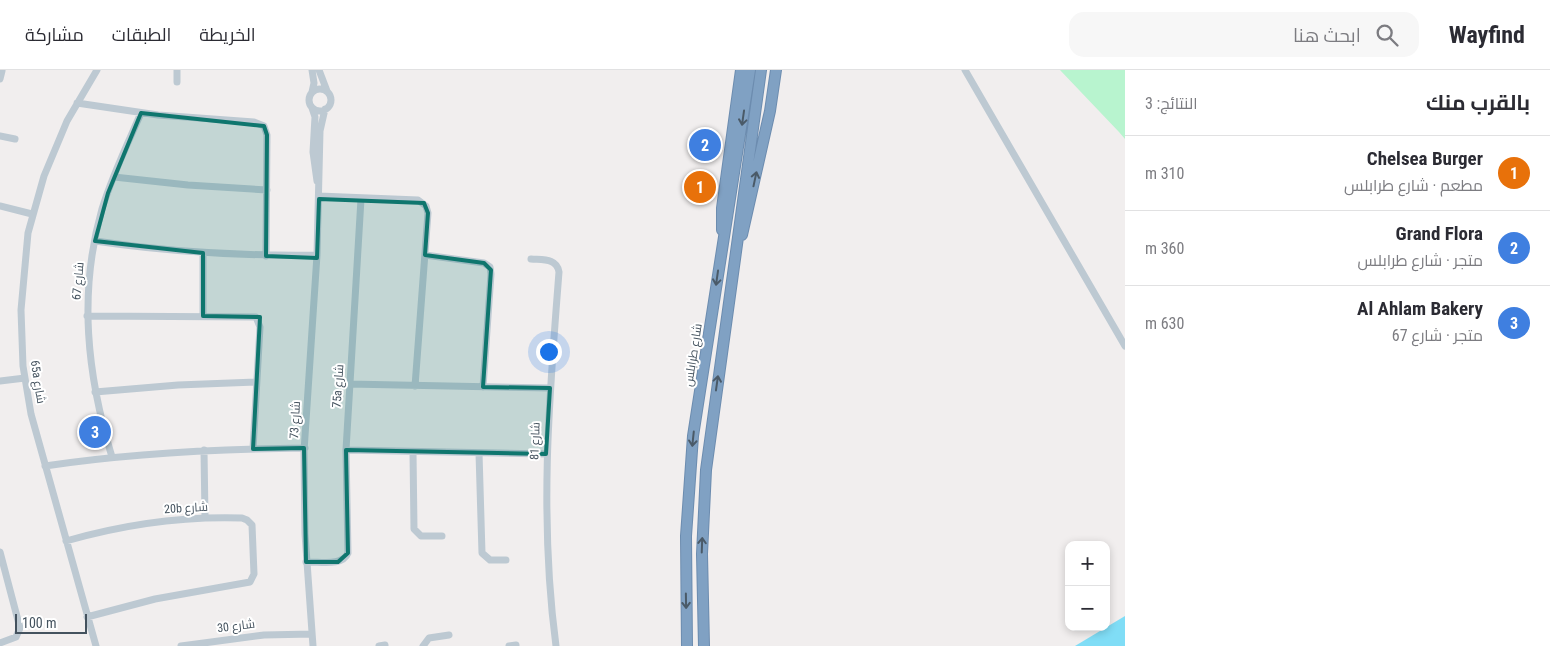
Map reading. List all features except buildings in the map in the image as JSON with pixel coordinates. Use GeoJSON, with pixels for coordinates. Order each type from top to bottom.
{"type":"FeatureCollection","features":[{"type":"Feature","properties":{"kind":"highway"},"geometry":{"type":"LineString","coordinates":[[722,238],[722,208],[741,70]]}},
{"type":"Feature","properties":{"kind":"highway","name":"شارع طرابلس"},"geometry":{"type":"LineString","coordinates":[[687,646],[686,536],[693,436],[722,238],[728,220],[750,70]]}},
{"type":"Feature","properties":{"kind":"highway"},"geometry":{"type":"LineString","coordinates":[[739,242],[739,226],[761,70]]}},
{"type":"Feature","properties":{"kind":"highway"},"geometry":{"type":"LineString","coordinates":[[704,646],[702,554],[706,470],[721,355],[739,242],[748,213],[770,111],[776,70]]}},
{"type":"Feature","properties":{"kind":"street","name":"65a شارع"},"geometry":{"type":"LineString","coordinates":[[95,645],[35,431],[25,378],[21,329],[21,291],[32,214],[50,157],[77,103],[97,70]]}},
{"type":"Feature","properties":{"kind":"street"},"geometry":{"type":"LineString","coordinates":[[177,70],[177,82]]}},
{"type":"Feature","properties":{"kind":"street"},"geometry":{"type":"LineString","coordinates":[[312,70],[314,83],[309,98],[312,108],[318,111],[325,110],[331,101],[319,70]]}},
{"type":"Feature","properties":{"kind":"street"},"geometry":{"type":"LineString","coordinates":[[965,70],[1125,346]]}},
{"type":"Feature","properties":{"kind":"street"},"geometry":{"type":"LineString","coordinates":[[312,92],[321,89],[328,92]]}},
{"type":"Feature","properties":{"kind":"street"},"geometry":{"type":"LineString","coordinates":[[77,103],[140,113],[254,122],[264,126],[267,135],[266,256]]}},
{"type":"Feature","properties":{"kind":"street","name":"شارع 73"},"geometry":{"type":"LineString","coordinates":[[312,108],[315,122],[313,152],[319,197]]}},
{"type":"Feature","properties":{"kind":"street","name":"شارع 73"},"geometry":{"type":"LineString","coordinates":[[313,646],[306,563],[304,449],[317,256],[320,131],[325,110]]}},
{"type":"Feature","properties":{"kind":"street","name":"شارع 67"},"geometry":{"type":"LineString","coordinates":[[112,457],[95,392],[89,354],[87,316],[89,279],[102,209],[140,113]]}},
{"type":"Feature","properties":{"kind":"street"},"geometry":{"type":"LineString","coordinates":[[0,136],[15,139]]}},
{"type":"Feature","properties":{"kind":"street"},"geometry":{"type":"LineString","coordinates":[[114,177],[197,186],[267,190]]}},
{"type":"Feature","properties":{"kind":"street"},"geometry":{"type":"LineString","coordinates":[[319,197],[415,200],[424,203],[428,213],[426,255],[415,386]]}},
{"type":"Feature","properties":{"kind":"street","name":"75a شارع"},"geometry":{"type":"LineString","coordinates":[[306,563],[342,561],[348,553],[346,450],[361,198]]}},
{"type":"Feature","properties":{"kind":"street"},"geometry":{"type":"LineString","coordinates":[[0,206],[32,214]]}},
{"type":"Feature","properties":{"kind":"street"},"geometry":{"type":"LineString","coordinates":[[95,241],[203,253],[317,256]]}},
{"type":"Feature","properties":{"kind":"street"},"geometry":{"type":"LineString","coordinates":[[203,253],[203,316]]}},
{"type":"Feature","properties":{"kind":"street"},"geometry":{"type":"LineString","coordinates":[[426,255],[484,263],[491,270],[482,387]]}},
{"type":"Feature","properties":{"kind":"street","name":"شارع 81"},"geometry":{"type":"LineString","coordinates":[[532,259],[552,261],[558,269],[546,454],[547,554],[556,646]]}},
{"type":"Feature","properties":{"kind":"street"},"geometry":{"type":"LineString","coordinates":[[87,316],[251,316],[258,319],[260,327],[253,449]]}},
{"type":"Feature","properties":{"kind":"street"},"geometry":{"type":"LineString","coordinates":[[0,381],[25,378]]}},
{"type":"Feature","properties":{"kind":"street"},"geometry":{"type":"LineString","coordinates":[[95,392],[182,385],[256,382]]}},
{"type":"Feature","properties":{"kind":"street"},"geometry":{"type":"LineString","coordinates":[[349,384],[550,388]]}},
{"type":"Feature","properties":{"kind":"street"},"geometry":{"type":"LineString","coordinates":[[45,466],[112,457],[204,450],[304,449]]}},
{"type":"Feature","properties":{"kind":"street"},"geometry":{"type":"LineString","coordinates":[[204,450],[205,517]]}},
{"type":"Feature","properties":{"kind":"street"},"geometry":{"type":"LineString","coordinates":[[346,450],[546,454]]}},
{"type":"Feature","properties":{"kind":"street"},"geometry":{"type":"LineString","coordinates":[[412,452],[414,529],[421,536],[442,536]]}},
{"type":"Feature","properties":{"kind":"street"},"geometry":{"type":"LineString","coordinates":[[478,453],[482,553],[490,560],[506,560]]}},
{"type":"Feature","properties":{"kind":"street","name":"20b شارع"},"geometry":{"type":"LineString","coordinates":[[66,541],[134,524],[205,517],[242,518],[251,523],[254,574],[252,580],[244,584],[155,598],[87,617]]}},
{"type":"Feature","properties":{"kind":"street"},"geometry":{"type":"LineString","coordinates":[[0,552],[20,624],[18,634],[13,639],[0,643]]}},
{"type":"Feature","properties":{"kind":"street","name":"شارع 30"},"geometry":{"type":"LineString","coordinates":[[181,646],[239,637],[311,632]]}},
{"type":"Feature","properties":{"kind":"street"},"geometry":{"type":"LineString","coordinates":[[423,646],[430,638],[449,635]]}},
{"type":"Feature","properties":{"kind":"highlighted area"},"geometry":{"type":"Polygon","coordinates":[[[141,113],[264,126],[267,135],[266,256],[317,258],[319,199],[424,203],[428,213],[425,255],[484,263],[491,270],[483,387],[550,388],[546,454],[346,450],[348,553],[338,562],[306,562],[304,448],[253,449],[260,317],[203,316],[203,253],[95,241],[108,193],[141,113]]]}},
{"type":"Feature","properties":{"kind":"green space"},"geometry":{"type":"Polygon","coordinates":[[[1060,70],[1125,70],[1125,139],[1119,132],[1060,70]]]}},
{"type":"Feature","properties":{"kind":"water"},"geometry":{"type":"Polygon","coordinates":[[[1125,616],[1125,646],[1075,646],[1100,631],[1110,631],[1110,625],[1125,616]]]}},
{"type":"Feature","properties":{"kind":"place","name":"Grand Flora"},"geometry":{"type":"Point","coordinates":[705,145]}},
{"type":"Feature","properties":{"kind":"place","name":"Chelsea Burger"},"geometry":{"type":"Point","coordinates":[700,187]}},
{"type":"Feature","properties":{"kind":"place","name":"Al Ahlam Bakery"},"geometry":{"type":"Point","coordinates":[95,432]}}]}
